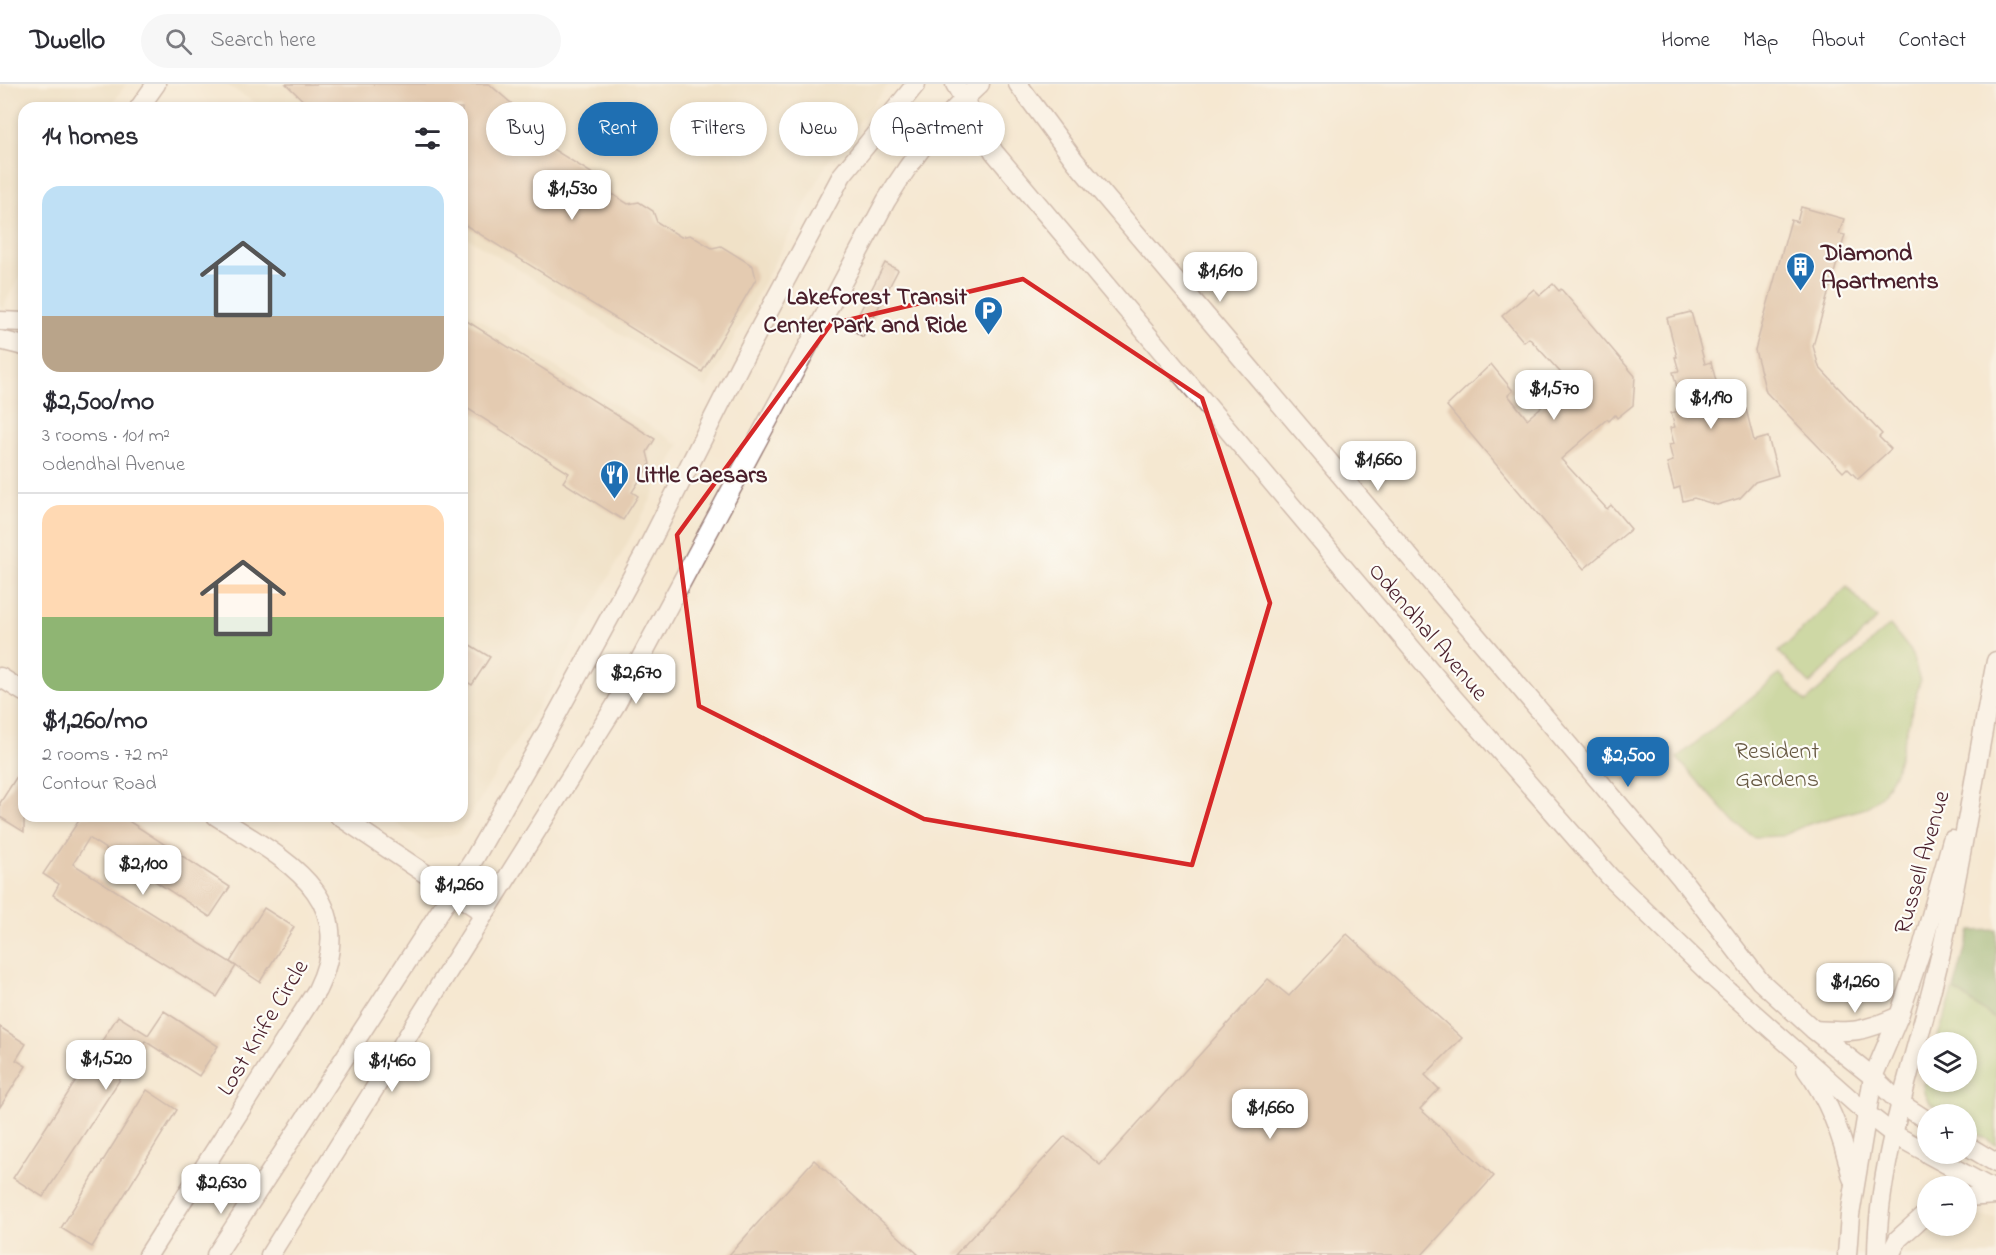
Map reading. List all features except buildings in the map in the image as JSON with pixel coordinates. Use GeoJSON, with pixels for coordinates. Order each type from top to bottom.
{"type":"FeatureCollection","features":[{"type":"Feature","properties":{"kind":"street"},"geometry":{"type":"LineString","coordinates":[[144,102],[156,84]]}},
{"type":"Feature","properties":{"kind":"street"},"geometry":{"type":"LineString","coordinates":[[216,1255],[454,892],[557,714],[629,582],[740,365],[842,175],[916,84]]}},
{"type":"Feature","properties":{"kind":"street"},"geometry":{"type":"LineString","coordinates":[[270,1255],[615,706],[886,201],[958,92],[980,84]]}},
{"type":"Feature","properties":{"kind":"street","name":"Odendhal Avenue"},"geometry":{"type":"LineString","coordinates":[[1018,84],[1075,161],[1681,878],[1760,981],[1814,1030],[1873,1077],[1900,1103],[1917,1113]]}},
{"type":"Feature","properties":{"kind":"street","name":"Odendhal Avenue"},"geometry":{"type":"LineString","coordinates":[[958,92],[994,152],[1450,694],[1601,868],[1716,980],[1866,1113],[1893,1134],[1917,1147]]}},
{"type":"Feature","properties":{"kind":"street"},"geometry":{"type":"LineString","coordinates":[[0,321],[18,322]]}},
{"type":"Feature","properties":{"kind":"street"},"geometry":{"type":"LineString","coordinates":[[0,340],[18,344]]}},
{"type":"Feature","properties":{"kind":"street","name":"Russell Avenue"},"geometry":{"type":"LineString","coordinates":[[1877,1255],[1877,1229],[1893,1134],[1944,940],[1996,661]]}},
{"type":"Feature","properties":{"kind":"street"},"geometry":{"type":"LineString","coordinates":[[0,677],[18,688]]}},
{"type":"Feature","properties":{"kind":"street","name":"Russell Avenue"},"geometry":{"type":"LineString","coordinates":[[1847,1255],[1854,1188],[1873,1077],[1899,1016],[1922,948],[1984,725]]}},
{"type":"Feature","properties":{"kind":"street","name":"Lost Knife Circle"},"geometry":{"type":"LineString","coordinates":[[148,1255],[317,990],[329,958],[330,940],[324,906],[305,876],[225,822]]}},
{"type":"Feature","properties":{"kind":"street"},"geometry":{"type":"LineString","coordinates":[[348,822],[484,913]]}},
{"type":"Feature","properties":{"kind":"street"},"geometry":{"type":"LineString","coordinates":[[1814,1030],[1852,1033],[1870,1029],[1899,1016]]}},
{"type":"Feature","properties":{"kind":"street"},"geometry":{"type":"LineString","coordinates":[[1786,1041],[1822,1090],[1844,1145],[1854,1188]]}},
{"type":"Feature","properties":{"kind":"street"},"geometry":{"type":"LineString","coordinates":[[1977,1151],[1996,1162]]}},
{"type":"Feature","properties":{"kind":"street","name":"Odendhal Avenue"},"geometry":{"type":"LineString","coordinates":[[1947,1164],[1996,1193]]}},
{"type":"Feature","properties":{"kind":"street"},"geometry":{"type":"LineString","coordinates":[[1977,1196],[1996,1193]]}},
{"type":"Feature","properties":{"kind":"street"},"geometry":{"type":"LineString","coordinates":[[1890,1255],[1898,1239],[1917,1222]]}},
{"type":"Feature","properties":{"kind":"highlighted area"},"geometry":{"type":"Polygon","coordinates":[[[1023,279],[1202,398],[1270,603],[1192,865],[924,819],[699,706],[677,535],[831,324],[1023,279]]]}},
{"type":"Feature","properties":{"kind":"shaded area"},"geometry":{"type":"Polygon","coordinates":[[[0,84],[126,84],[114,102],[18,102],[18,279],[3,308],[0,308],[0,84]]]}},
{"type":"Feature","properties":{"kind":"shaded area"},"geometry":{"type":"Polygon","coordinates":[[[225,84],[889,84],[875,102],[870,102],[870,108],[858,123],[858,102],[779,102],[779,156],[832,156],[707,389],[468,238],[468,102],[254,102],[225,84]]]}},
{"type":"Feature","properties":{"kind":"shaded area"},"geometry":{"type":"Polygon","coordinates":[[[468,312],[680,445],[547,692],[468,819],[468,312]]]}},
{"type":"Feature","properties":{"kind":"shaded area"},"geometry":{"type":"Polygon","coordinates":[[[393,822],[466,822],[459,833],[423,841],[393,822]]]}},
{"type":"Feature","properties":{"kind":"shaded area"},"geometry":{"type":"Polygon","coordinates":[[[1977,1216],[1996,1218],[1996,1255],[1903,1255],[1917,1236],[1977,1236],[1977,1216]]]}},
{"type":"Feature","properties":{"kind":"green space"},"geometry":{"type":"Polygon","coordinates":[[[1847,587],[1877,619],[1810,684],[1779,652],[1847,587]]]}},
{"type":"Feature","properties":{"kind":"green space","name":"Resident Gardens"},"geometry":{"type":"Polygon","coordinates":[[[1890,625],[1911,651],[1920,681],[1895,772],[1881,796],[1866,808],[1809,824],[1782,836],[1754,837],[1736,824],[1677,758],[1780,674],[1806,702],[1890,625]]]}},
{"type":"Feature","properties":{"kind":"green space"},"geometry":{"type":"Polygon","coordinates":[[[1996,930],[1996,1020],[1954,989],[1970,931],[1996,930]]]}},
{"type":"Feature","properties":{"kind":"green space"},"geometry":{"type":"Polygon","coordinates":[[[1954,989],[1996,1020],[1996,1145],[1977,1134],[1977,1104],[1931,1104],[1926,1097],[1924,1092],[1977,1092],[1977,1032],[1939,1032],[1954,989]]]}},
{"type":"Feature","properties":{"kind":"place","name":"Diamond Apartments"},"geometry":{"type":"Point","coordinates":[1800,292]}},
{"type":"Feature","properties":{"kind":"place","name":"Lakeforest Transit Center Park and Ride"},"geometry":{"type":"Point","coordinates":[988,336]}},
{"type":"Feature","properties":{"kind":"place","name":"Little Caesars"},"geometry":{"type":"Point","coordinates":[615,500]}}]}
